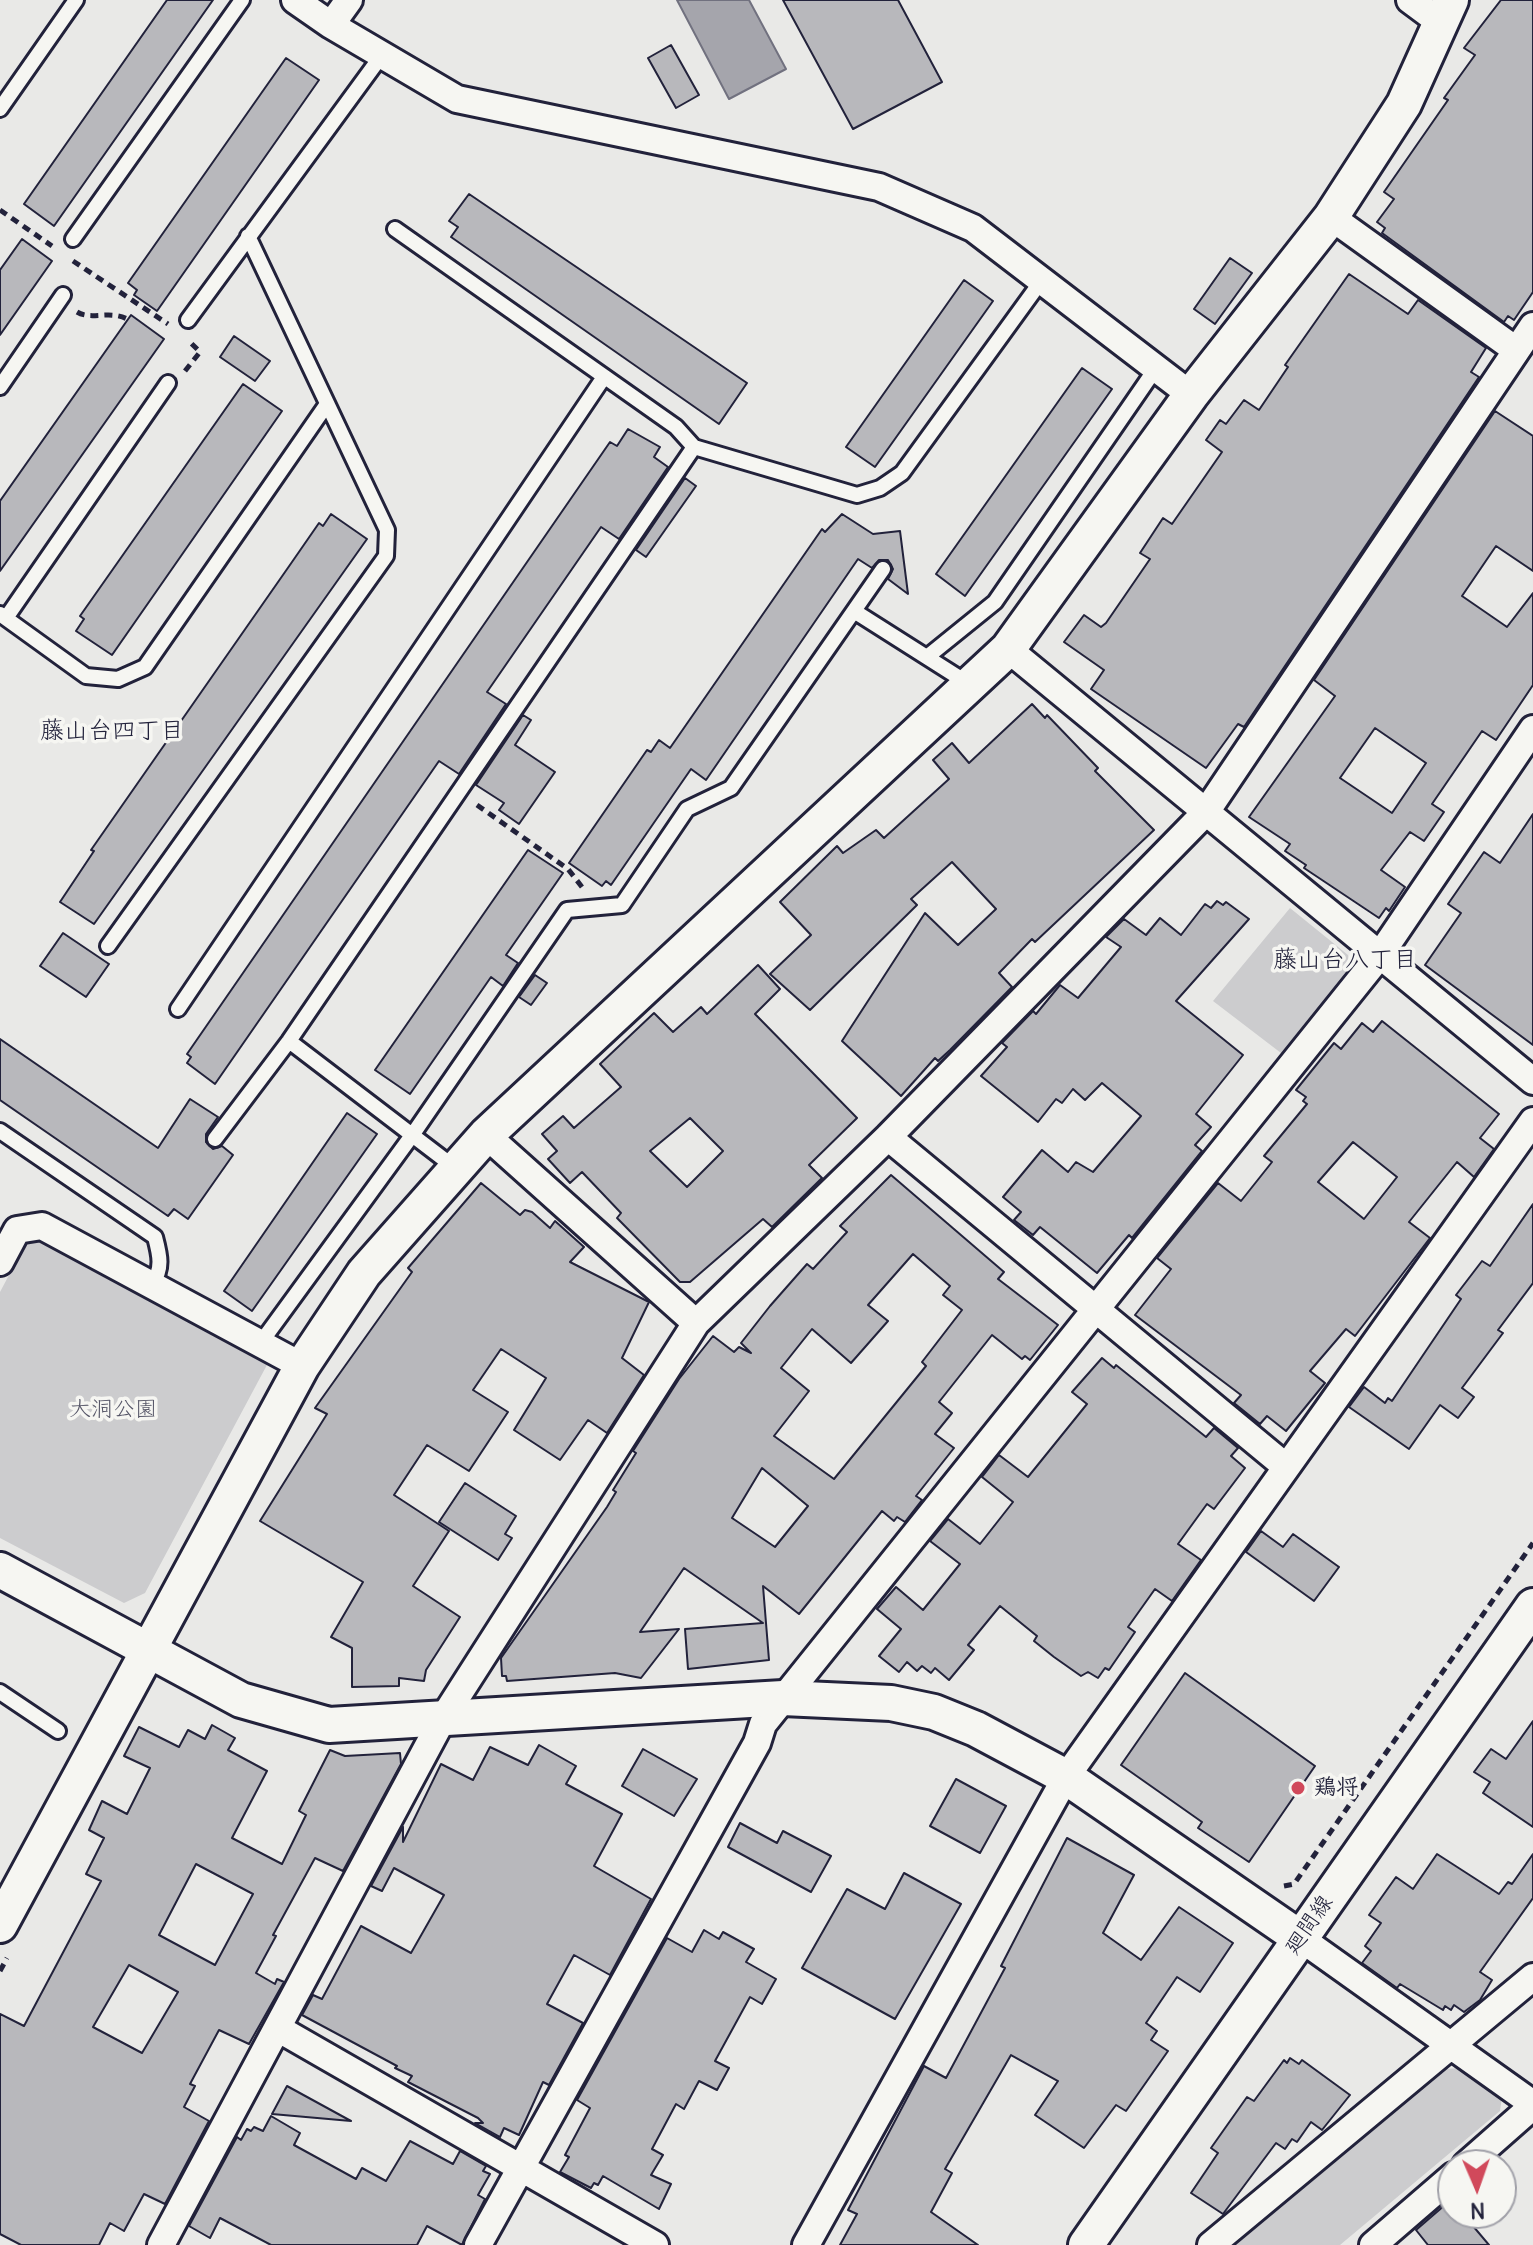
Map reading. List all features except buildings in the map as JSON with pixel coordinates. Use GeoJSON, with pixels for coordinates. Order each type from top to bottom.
{"type":"FeatureCollection","features":[{"type":"Feature","properties":{"kind":"street"},"geometry":{"type":"LineString","coordinates":[[295,0],[331,25],[457,99],[879,187],[973,228],[1191,395]]}},
{"type":"Feature","properties":{"kind":"street"},"geometry":{"type":"LineString","coordinates":[[331,25],[349,0]]}},
{"type":"Feature","properties":{"kind":"street"},"geometry":{"type":"LineString","coordinates":[[0,1925],[302,1366],[364,1273],[454,1167],[486,1135],[1008,649],[1191,395],[1331,217],[1404,104],[1446,12],[1410,0]]}},
{"type":"Feature","properties":{"kind":"street"},"geometry":{"type":"LineString","coordinates":[[1331,217],[1516,350]]}},
{"type":"Feature","properties":{"kind":"street"},"geometry":{"type":"LineString","coordinates":[[161,2245],[442,1720],[696,1323],[888,1137],[1206,812],[1533,326]]}},
{"type":"Feature","properties":{"kind":"street"},"geometry":{"type":"LineString","coordinates":[[1008,649],[1533,1081]]}},
{"type":"Feature","properties":{"kind":"street"},"geometry":{"type":"LineString","coordinates":[[478,2245],[757,1743],[763,1724],[1380,955],[1533,729]]}},
{"type":"Feature","properties":{"kind":"street"},"geometry":{"type":"LineString","coordinates":[[806,2245],[1066,1777],[1533,1121]]}},
{"type":"Feature","properties":{"kind":"street"},"geometry":{"type":"LineString","coordinates":[[486,1135],[696,1323]]}},
{"type":"Feature","properties":{"kind":"street"},"geometry":{"type":"LineString","coordinates":[[888,1137],[1285,1466]]}},
{"type":"Feature","properties":{"kind":"street"},"geometry":{"type":"LineString","coordinates":[[0,1262],[17,1230],[42,1226],[262,1341],[302,1366]]}},
{"type":"Feature","properties":{"kind":"street"},"geometry":{"type":"LineString","coordinates":[[0,1570],[241,1700],[299,1720],[354,1726],[783,1698],[891,1703],[934,1712],[976,1729],[1066,1777],[1300,1938],[1533,2105],[1484,2149]]}},
{"type":"Feature","properties":{"kind":"street","name":"廻間線"},"geometry":{"type":"LineString","coordinates":[[1086,2245],[1533,1606]]}},
{"type":"Feature","properties":{"kind":"street"},"geometry":{"type":"LineString","coordinates":[[1211,2245],[1533,1977]]}},
{"type":"Feature","properties":{"kind":"street"},"geometry":{"type":"LineString","coordinates":[[279,2029],[655,2245]]}},
{"type":"Feature","properties":{"kind":"street"},"geometry":{"type":"LineString","coordinates":[[1373,2245],[1437,2190]]}},
{"type":"Feature","properties":{"kind":"lane"},"geometry":{"type":"LineString","coordinates":[[0,109],[76,0]]}},
{"type":"Feature","properties":{"kind":"lane"},"geometry":{"type":"LineString","coordinates":[[73,239],[242,0]]}},
{"type":"Feature","properties":{"kind":"lane"},"geometry":{"type":"LineString","coordinates":[[182,324],[382,55]]}},
{"type":"Feature","properties":{"kind":"lane"},"geometry":{"type":"LineString","coordinates":[[395,229],[676,427],[694,447],[857,495],[880,488],[902,473],[1042,280]]}},
{"type":"Feature","properties":{"kind":"lane"},"geometry":{"type":"LineString","coordinates":[[108,946],[386,556],[387,530],[248,236]]}},
{"type":"Feature","properties":{"kind":"lane"},"geometry":{"type":"LineString","coordinates":[[0,387],[62,298]]}},
{"type":"Feature","properties":{"kind":"lane"},"geometry":{"type":"LineString","coordinates":[[927,657],[995,602],[1156,368]]}},
{"type":"Feature","properties":{"kind":"lane"},"geometry":{"type":"LineString","coordinates":[[178,1009],[604,377]]}},
{"type":"Feature","properties":{"kind":"lane"},"geometry":{"type":"LineString","coordinates":[[168,383],[3,616],[86,676],[118,679],[145,667],[327,404]]}},
{"type":"Feature","properties":{"kind":"lane"},"geometry":{"type":"LineString","coordinates":[[215,1139],[289,1041],[694,447]]}},
{"type":"Feature","properties":{"kind":"lane"},"geometry":{"type":"LineString","coordinates":[[262,1341],[413,1134],[567,910],[622,905],[687,809],[731,788],[883,569]]}},
{"type":"Feature","properties":{"kind":"lane"},"geometry":{"type":"LineString","coordinates":[[854,611],[969,684]]}},
{"type":"Feature","properties":{"kind":"lane"},"geometry":{"type":"LineString","coordinates":[[289,1041],[454,1167]]}},
{"type":"Feature","properties":{"kind":"lane"},"geometry":{"type":"LineString","coordinates":[[0,1131],[155,1237],[161,1259],[159,1274],[152,1285]]}},
{"type":"Feature","properties":{"kind":"lane"},"geometry":{"type":"LineString","coordinates":[[0,1692],[58,1731]]}},
{"type":"Feature","properties":{"kind":"path"},"geometry":{"type":"LineString","coordinates":[[0,210],[59,251]]}},
{"type":"Feature","properties":{"kind":"path"},"geometry":{"type":"LineString","coordinates":[[68,257],[182,324]]}},
{"type":"Feature","properties":{"kind":"path"},"geometry":{"type":"LineString","coordinates":[[62,298],[83,316],[116,312],[129,320]]}},
{"type":"Feature","properties":{"kind":"path"},"geometry":{"type":"LineString","coordinates":[[168,383],[180,378],[200,352],[184,337]]}},
{"type":"Feature","properties":{"kind":"path"},"geometry":{"type":"LineString","coordinates":[[459,792],[568,869],[597,907]]}},
{"type":"Feature","properties":{"kind":"path"},"geometry":{"type":"LineString","coordinates":[[1279,1887],[1294,1884],[1533,1543]]}},
{"type":"Feature","properties":{"kind":"green space"},"geometry":{"type":"Polygon","coordinates":[[[1290,908],[1348,955],[1349,968],[1281,1053],[1213,1001],[1290,908]]]}},
{"type":"Feature","properties":{"kind":"green space","name":"大洞公園"},"geometry":{"type":"Polygon","coordinates":[[[40,1241],[268,1363],[145,1593],[124,1603],[0,1538],[0,1292],[25,1245],[40,1241]]]}},
{"type":"Feature","properties":{"kind":"green space"},"geometry":{"type":"Polygon","coordinates":[[[1460,2068],[1502,2097],[1500,2111],[1455,2149],[1437,2149],[1437,2164],[1340,2245],[1236,2245],[1446,2069],[1460,2068]]]}},
{"type":"Feature","properties":{"kind":"shaded area"},"geometry":{"type":"Polygon","coordinates":[[[677,0],[749,0],[786,69],[729,99],[677,0]]]}},
{"type":"Feature","properties":{"kind":"place","name":"鶏将"},"geometry":{"type":"Point","coordinates":[1298,1788]}},
{"type":"Feature","properties":{"kind":"district","name":"藤山台四丁目"},"geometry":{"type":"Point","coordinates":[112,731]}},
{"type":"Feature","properties":{"kind":"district","name":"藤山台八丁目"},"geometry":{"type":"Point","coordinates":[1345,960]}}]}
